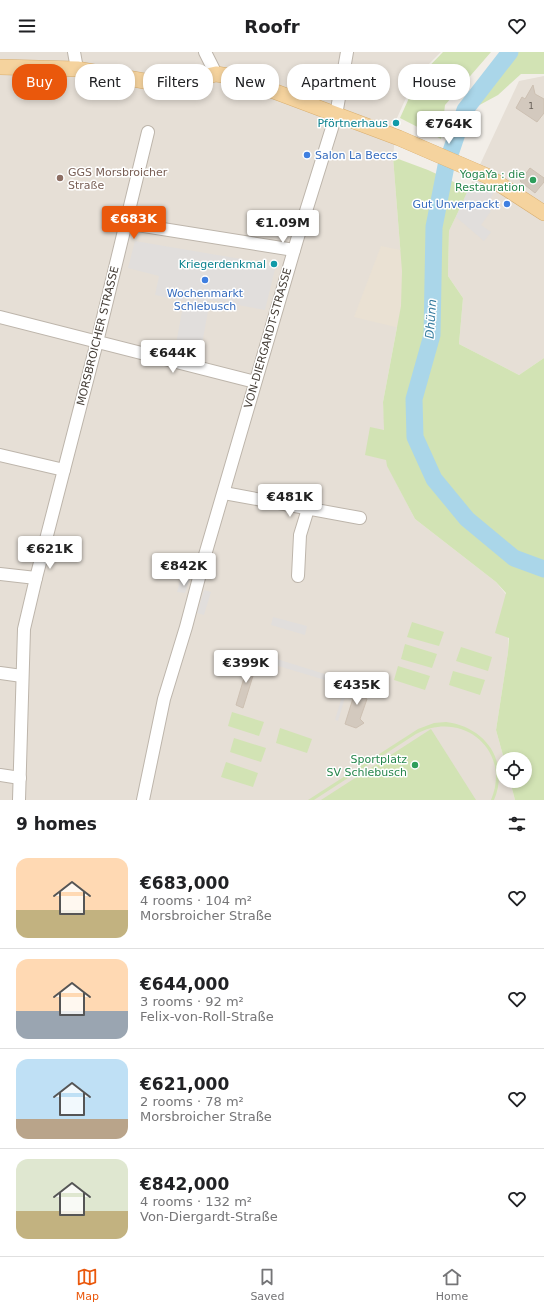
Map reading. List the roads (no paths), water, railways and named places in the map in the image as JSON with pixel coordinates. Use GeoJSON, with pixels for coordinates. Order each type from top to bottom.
{"type":"FeatureCollection","features":[{"type":"Feature","properties":{"kind":"main road"},"geometry":{"type":"LineString","coordinates":[[0,67],[75,69]]}},
{"type":"Feature","properties":{"kind":"main road"},"geometry":{"type":"LineString","coordinates":[[135,79],[161,84],[182,82],[216,74],[225,74],[249,81],[294,100],[399,138],[487,176],[544,214]]}},
{"type":"Feature","properties":{"kind":"street"},"geometry":{"type":"LineString","coordinates":[[74,52],[76,64]]}},
{"type":"Feature","properties":{"kind":"street"},"geometry":{"type":"LineString","coordinates":[[205,52],[216,74]]}},
{"type":"Feature","properties":{"kind":"street","name":"VON-DIERGARDT-STRASSE"},"geometry":{"type":"LineString","coordinates":[[143,800],[164,699],[186,627],[255,382],[336,115],[346,52]]}},
{"type":"Feature","properties":{"kind":"street","name":"MORSBROICHER STRASSE"},"geometry":{"type":"LineString","coordinates":[[19,800],[24,629],[97,342],[148,132]]}},
{"type":"Feature","properties":{"kind":"street"},"geometry":{"type":"LineString","coordinates":[[125,223],[294,250]]}},
{"type":"Feature","properties":{"kind":"street"},"geometry":{"type":"LineString","coordinates":[[0,317],[255,382]]}},
{"type":"Feature","properties":{"kind":"street"},"geometry":{"type":"LineString","coordinates":[[0,454],[64,470]]}},
{"type":"Feature","properties":{"kind":"street"},"geometry":{"type":"LineString","coordinates":[[224,493],[360,518]]}},
{"type":"Feature","properties":{"kind":"street"},"geometry":{"type":"LineString","coordinates":[[298,576],[300,535],[308,509]]}},
{"type":"Feature","properties":{"kind":"street"},"geometry":{"type":"LineString","coordinates":[[0,574],[36,578]]}},
{"type":"Feature","properties":{"kind":"street"},"geometry":{"type":"LineString","coordinates":[[0,673],[22,676]]}},
{"type":"Feature","properties":{"kind":"street"},"geometry":{"type":"LineString","coordinates":[[0,775],[20,778]]}},
{"type":"Feature","properties":{"kind":"waterway","name":"Dhünn"},"geometry":{"type":"LineString","coordinates":[[510,52],[465,110],[446,166],[434,227],[432,335],[414,399],[415,437],[434,479],[467,519],[514,558],[544,569]]}},
{"type":"Feature","properties":{"kind":"place","name":"Pförtnerhaus"},"geometry":{"type":"Point","coordinates":[396,123]}},
{"type":"Feature","properties":{"kind":"place","name":"Salon La Beccs"},"geometry":{"type":"Point","coordinates":[307,155]}},
{"type":"Feature","properties":{"kind":"place","name":"GGS Morsbroicher Straße"},"geometry":{"type":"Point","coordinates":[60,178]}},
{"type":"Feature","properties":{"kind":"place","name":"YogaYa : die Restauration"},"geometry":{"type":"Point","coordinates":[533,180]}},
{"type":"Feature","properties":{"kind":"place","name":"Gut Unverpackt"},"geometry":{"type":"Point","coordinates":[507,204]}},
{"type":"Feature","properties":{"kind":"place","name":"Kriegerdenkmal"},"geometry":{"type":"Point","coordinates":[274,264]}},
{"type":"Feature","properties":{"kind":"place","name":"Wochenmarkt Schlebusch"},"geometry":{"type":"Point","coordinates":[205,280]}},
{"type":"Feature","properties":{"kind":"place","name":"Sportplatz SV Schlebusch"},"geometry":{"type":"Point","coordinates":[415,765]}}]}
